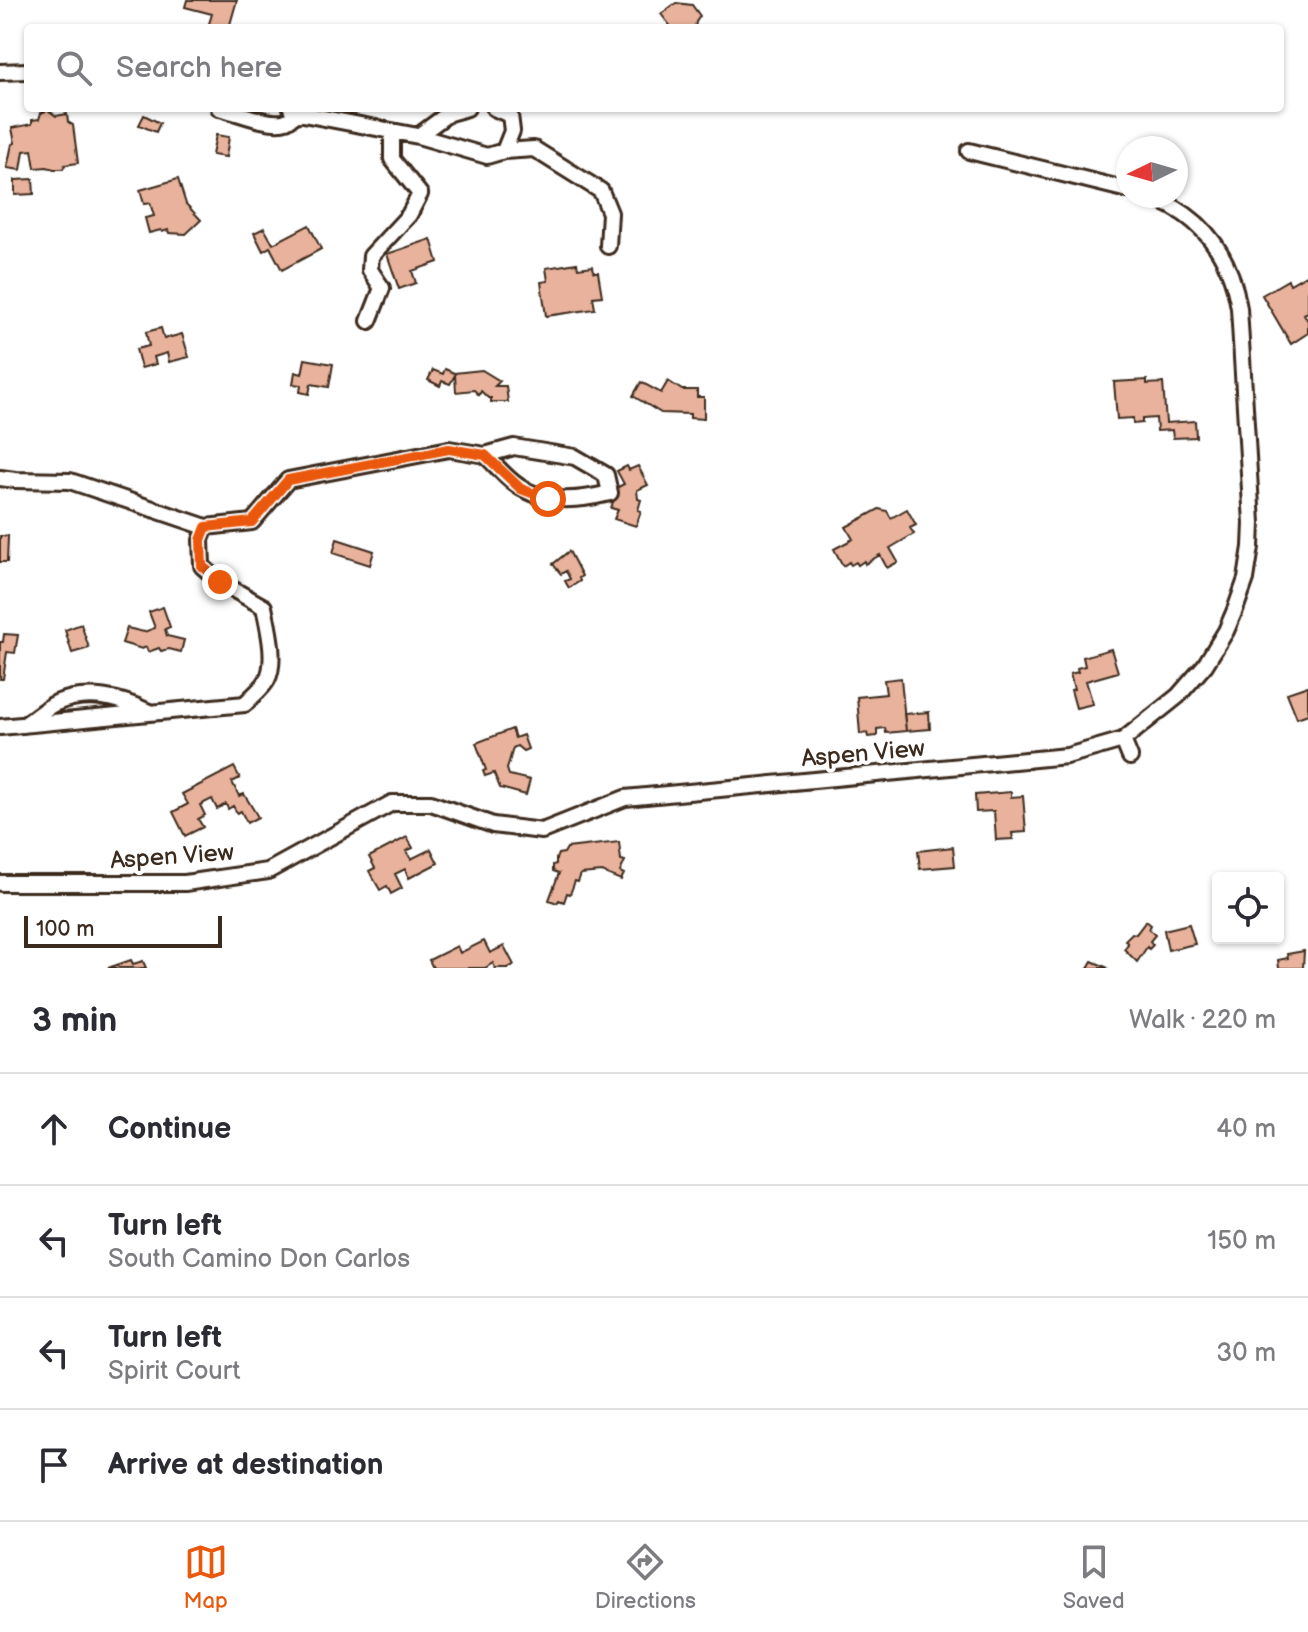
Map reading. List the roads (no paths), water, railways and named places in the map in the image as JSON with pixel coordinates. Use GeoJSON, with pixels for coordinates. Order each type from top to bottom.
{"type":"FeatureCollection","features":[{"type":"Feature","properties":{"kind":"street"},"geometry":{"type":"LineString","coordinates":[[0,72],[24,71]]}},
{"type":"Feature","properties":{"kind":"street"},"geometry":{"type":"LineString","coordinates":[[233,112],[279,122],[288,121],[293,112]]}},
{"type":"Feature","properties":{"kind":"street"},"geometry":{"type":"LineString","coordinates":[[299,112],[418,136],[487,156],[504,151],[534,149],[601,191],[610,213],[608,246]]}},
{"type":"Feature","properties":{"kind":"street"},"geometry":{"type":"LineString","coordinates":[[418,136],[453,112]]}},
{"type":"Feature","properties":{"kind":"street"},"geometry":{"type":"LineString","coordinates":[[503,112],[510,115],[512,131],[504,151]]}},
{"type":"Feature","properties":{"kind":"street"},"geometry":{"type":"LineString","coordinates":[[369,321],[382,288],[370,270],[371,256],[409,215],[420,194],[392,159],[392,131]]}},
{"type":"Feature","properties":{"kind":"street"},"geometry":{"type":"LineString","coordinates":[[969,151],[1116,187]]}},
{"type":"Feature","properties":{"kind":"street","name":"Aspen View"},"geometry":{"type":"LineString","coordinates":[[0,883],[185,883],[268,871],[392,803],[431,803],[493,825],[542,831],[625,798],[1067,756],[1123,740],[1178,696],[1214,652],[1231,621],[1246,579],[1252,535],[1239,308],[1233,277],[1217,247],[1196,222],[1175,208]]}},
{"type":"Feature","properties":{"kind":"street"},"geometry":{"type":"LineString","coordinates":[[0,478],[70,481],[206,527],[252,522],[288,480],[449,449],[485,455],[514,447],[575,457],[606,475],[610,493],[580,500],[548,499],[521,489],[485,455]]}},
{"type":"Feature","properties":{"kind":"street"},"geometry":{"type":"LineString","coordinates":[[0,727],[245,704],[267,679],[271,663],[264,607],[220,582],[202,566],[201,540],[206,527]]}},
{"type":"Feature","properties":{"kind":"street"},"geometry":{"type":"LineString","coordinates":[[24,725],[54,704],[85,697],[128,702],[151,713]]}},
{"type":"Feature","properties":{"kind":"street"},"geometry":{"type":"LineString","coordinates":[[1123,740],[1130,757]]}}]}
